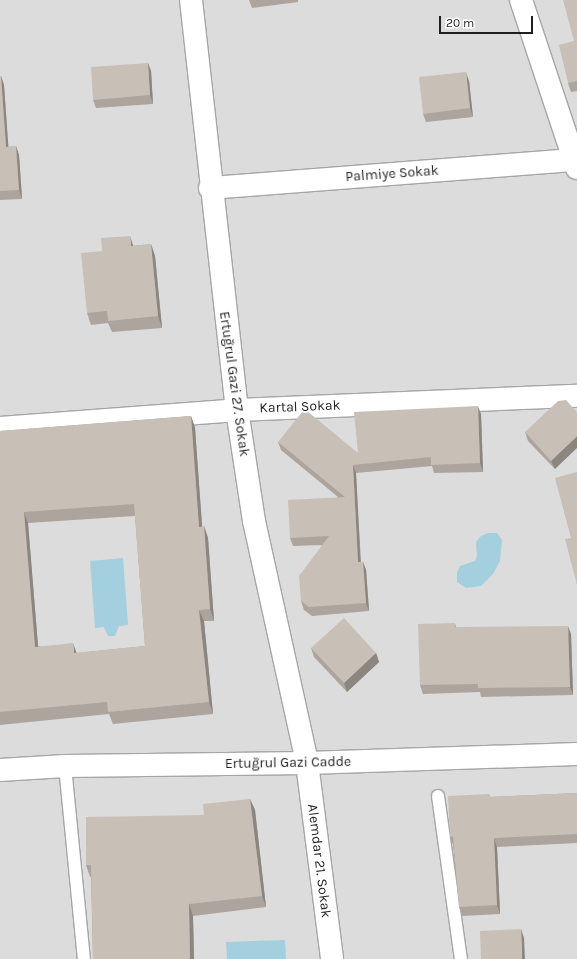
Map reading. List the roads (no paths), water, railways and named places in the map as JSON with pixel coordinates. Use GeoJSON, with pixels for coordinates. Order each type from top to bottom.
{"type":"FeatureCollection","features":[{"type":"Feature","properties":{"kind":"street","name":"Ertuğrul Gazi 27. Sokak"},"geometry":{"type":"LineString","coordinates":[[191,0],[210,188],[237,410],[254,521],[307,763]]}},
{"type":"Feature","properties":{"kind":"street"},"geometry":{"type":"LineString","coordinates":[[521,0],[576,164]]}},
{"type":"Feature","properties":{"kind":"street","name":"Palmiye Sokak"},"geometry":{"type":"LineString","coordinates":[[210,188],[576,164]]}},
{"type":"Feature","properties":{"kind":"street","name":"Kartal Sokak"},"geometry":{"type":"LineString","coordinates":[[0,428],[237,410],[577,396]]}},
{"type":"Feature","properties":{"kind":"street","name":"Ertuğrul Gazi Cadde"},"geometry":{"type":"LineString","coordinates":[[0,770],[65,766],[307,763],[577,754]]}},
{"type":"Feature","properties":{"kind":"street","name":"Alemdar 21. Sokak"},"geometry":{"type":"LineString","coordinates":[[307,763],[332,959]]}},
{"type":"Feature","properties":{"kind":"lane"},"geometry":{"type":"LineString","coordinates":[[65,766],[84,959]]}},
{"type":"Feature","properties":{"kind":"lane"},"geometry":{"type":"LineString","coordinates":[[438,796],[461,959]]}},
{"type":"Feature","properties":{"kind":"water"},"geometry":{"type":"Polygon","coordinates":[[[488,533],[497,533],[502,540],[500,561],[493,574],[481,586],[466,588],[457,582],[457,572],[460,566],[475,561],[477,556],[476,542],[481,536],[488,533]]]}},
{"type":"Feature","properties":{"kind":"water"},"geometry":{"type":"Polygon","coordinates":[[[123,558],[128,625],[119,626],[115,636],[108,636],[104,627],[95,628],[90,561],[123,558]]]}},
{"type":"Feature","properties":{"kind":"water"},"geometry":{"type":"Polygon","coordinates":[[[285,940],[286,959],[227,959],[226,942],[285,940]]]}}]}
